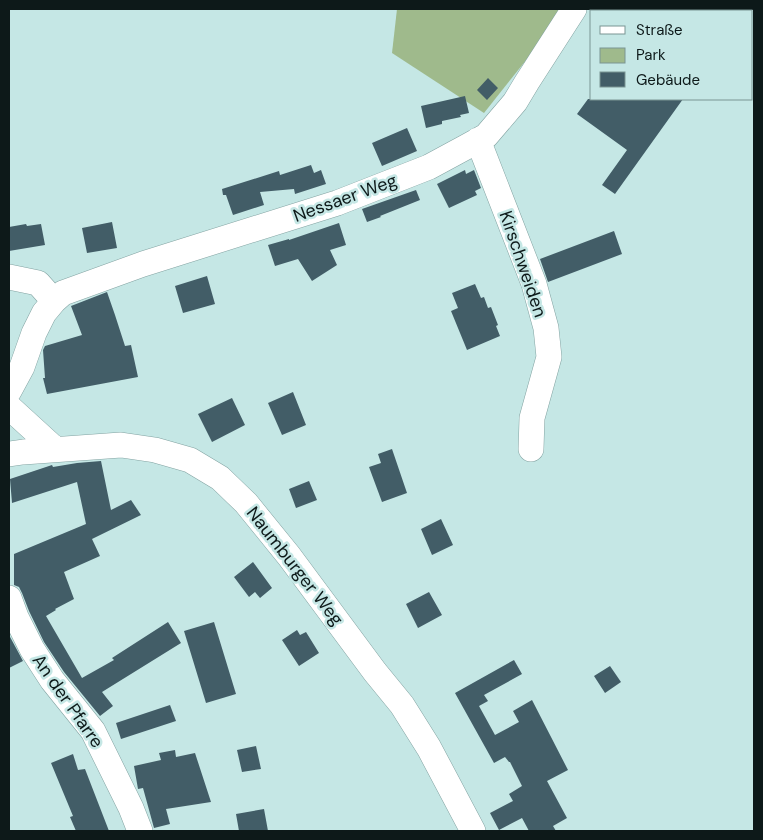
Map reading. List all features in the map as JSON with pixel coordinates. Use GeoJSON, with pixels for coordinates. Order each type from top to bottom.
{"type":"FeatureCollection","features":[{"type":"Feature","properties":{"kind":"street","name":"Nessaer Weg"},"geometry":{"type":"LineString","coordinates":[[54,301],[63,293],[143,264],[336,203],[429,167],[486,136],[515,102],[574,9]]}},
{"type":"Feature","properties":{"kind":"street","name":"Kirschweiden"},"geometry":{"type":"LineString","coordinates":[[478,140],[534,284],[546,328],[549,357],[532,418],[532,449]]}},
{"type":"Feature","properties":{"kind":"street"},"geometry":{"type":"LineString","coordinates":[[9,277],[38,283],[54,301],[44,313],[34,333],[22,367],[9,391]]}},
{"type":"Feature","properties":{"kind":"street"},"geometry":{"type":"LineString","coordinates":[[9,407],[55,450]]}},
{"type":"Feature","properties":{"kind":"street","name":"Naumburger Weg"},"geometry":{"type":"LineString","coordinates":[[16,453],[121,445],[155,450],[190,460],[220,478],[246,503],[289,556],[375,672],[402,705],[429,748],[472,831]]}},
{"type":"Feature","properties":{"kind":"street","name":"An der Pfarre"},"geometry":{"type":"LineString","coordinates":[[9,598],[32,649],[52,680],[93,731],[140,831]]}},
{"type":"Feature","properties":{"kind":"green space"},"geometry":{"type":"Polygon","coordinates":[[[397,9],[560,9],[527,59],[484,113],[392,53],[397,9]]]}},
{"type":"Feature","properties":{"kind":"building"},"geometry":{"type":"Polygon","coordinates":[[[488,78],[498,88],[487,100],[477,90],[488,78]]]}},
{"type":"Feature","properties":{"kind":"building"},"geometry":{"type":"Polygon","coordinates":[[[465,96],[469,113],[426,128],[421,106],[465,96]]]}},
{"type":"Feature","properties":{"kind":"building"},"geometry":{"type":"Polygon","coordinates":[[[588,99],[682,100],[615,194],[602,185],[627,150],[577,114],[588,99]]]}},
{"type":"Feature","properties":{"kind":"building"},"geometry":{"type":"Polygon","coordinates":[[[407,128],[417,151],[382,166],[372,143],[407,128]]]}},
{"type":"Feature","properties":{"kind":"building"},"geometry":{"type":"Polygon","coordinates":[[[311,165],[314,173],[321,170],[326,184],[295,194],[294,189],[260,192],[264,205],[233,215],[226,195],[223,195],[222,189],[279,171],[280,175],[311,165]]]}},
{"type":"Feature","properties":{"kind":"building"},"geometry":{"type":"Polygon","coordinates":[[[465,170],[466,174],[474,170],[481,188],[475,191],[477,195],[449,208],[437,184],[465,170]]]}},
{"type":"Feature","properties":{"kind":"building"},"geometry":{"type":"Polygon","coordinates":[[[416,190],[420,200],[367,222],[362,209],[416,190]]]}},
{"type":"Feature","properties":{"kind":"building"},"geometry":{"type":"Polygon","coordinates":[[[112,222],[117,248],[87,253],[82,228],[112,222]]]}},
{"type":"Feature","properties":{"kind":"building"},"geometry":{"type":"Polygon","coordinates":[[[339,223],[346,245],[330,250],[337,265],[312,281],[298,259],[275,266],[268,245],[339,223]]]}},
{"type":"Feature","properties":{"kind":"building"},"geometry":{"type":"Polygon","coordinates":[[[26,224],[27,226],[41,224],[45,245],[9,251],[9,227],[26,224]]]}},
{"type":"Feature","properties":{"kind":"building"},"geometry":{"type":"Polygon","coordinates":[[[614,231],[622,254],[548,282],[540,259],[614,231]]]}},
{"type":"Feature","properties":{"kind":"building"},"geometry":{"type":"Polygon","coordinates":[[[207,276],[215,304],[183,313],[175,286],[207,276]]]}},
{"type":"Feature","properties":{"kind":"building"},"geometry":{"type":"Polygon","coordinates":[[[475,284],[481,298],[484,297],[488,308],[491,307],[500,336],[467,350],[451,311],[458,308],[452,293],[475,284]]]}},
{"type":"Feature","properties":{"kind":"building"},"geometry":{"type":"Polygon","coordinates":[[[107,292],[125,346],[131,345],[138,377],[47,394],[43,378],[45,378],[43,350],[45,346],[82,335],[71,306],[107,292]]]}},
{"type":"Feature","properties":{"kind":"building"},"geometry":{"type":"Polygon","coordinates":[[[293,392],[306,425],[282,435],[268,403],[293,392]]]}},
{"type":"Feature","properties":{"kind":"building"},"geometry":{"type":"Polygon","coordinates":[[[232,398],[245,425],[212,442],[198,414],[232,398]]]}},
{"type":"Feature","properties":{"kind":"building"},"geometry":{"type":"Polygon","coordinates":[[[392,449],[407,493],[382,502],[369,467],[381,463],[378,454],[392,449]]]}},
{"type":"Feature","properties":{"kind":"building"},"geometry":{"type":"Polygon","coordinates":[[[101,461],[111,510],[131,500],[141,515],[92,539],[100,556],[64,572],[74,599],[46,616],[82,678],[114,660],[112,658],[168,622],[181,643],[102,692],[113,706],[100,716],[64,672],[44,642],[19,587],[14,585],[14,554],[86,524],[77,482],[12,503],[10,479],[52,465],[53,467],[101,461]]]}},
{"type":"Feature","properties":{"kind":"building"},"geometry":{"type":"Polygon","coordinates":[[[309,481],[317,500],[296,508],[289,489],[309,481]]]}},
{"type":"Feature","properties":{"kind":"building"},"geometry":{"type":"Polygon","coordinates":[[[441,519],[453,545],[432,555],[421,529],[441,519]]]}},
{"type":"Feature","properties":{"kind":"building"},"geometry":{"type":"Polygon","coordinates":[[[253,562],[272,588],[260,598],[255,592],[249,597],[234,577],[253,562]]]}},
{"type":"Feature","properties":{"kind":"building"},"geometry":{"type":"Polygon","coordinates":[[[429,592],[442,615],[418,628],[406,604],[429,592]]]}},
{"type":"Feature","properties":{"kind":"building"},"geometry":{"type":"Polygon","coordinates":[[[214,622],[236,694],[206,703],[184,631],[214,622]]]}},
{"type":"Feature","properties":{"kind":"building"},"geometry":{"type":"Polygon","coordinates":[[[297,630],[300,635],[306,632],[319,653],[299,666],[282,640],[297,630]]]}},
{"type":"Feature","properties":{"kind":"building"},"geometry":{"type":"Polygon","coordinates":[[[9,635],[23,661],[9,668],[9,635]]]}},
{"type":"Feature","properties":{"kind":"building"},"geometry":{"type":"Polygon","coordinates":[[[514,660],[522,674],[484,695],[488,701],[479,706],[495,735],[519,722],[513,711],[532,700],[568,770],[547,781],[567,818],[553,826],[556,831],[529,831],[522,818],[499,830],[490,813],[513,801],[509,794],[522,786],[510,762],[505,757],[494,763],[455,693],[514,660]]]}},
{"type":"Feature","properties":{"kind":"building"},"geometry":{"type":"Polygon","coordinates":[[[610,666],[621,682],[605,693],[594,676],[610,666]]]}},
{"type":"Feature","properties":{"kind":"building"},"geometry":{"type":"Polygon","coordinates":[[[170,705],[176,721],[121,739],[116,723],[170,705]]]}},
{"type":"Feature","properties":{"kind":"building"},"geometry":{"type":"Polygon","coordinates":[[[256,746],[261,769],[242,772],[237,750],[256,746]]]}},
{"type":"Feature","properties":{"kind":"building"},"geometry":{"type":"Polygon","coordinates":[[[175,750],[176,757],[195,753],[211,802],[166,809],[170,824],[154,828],[143,788],[138,789],[134,766],[161,760],[159,753],[175,750]]]}},
{"type":"Feature","properties":{"kind":"building"},"geometry":{"type":"Polygon","coordinates":[[[73,754],[78,770],[85,769],[109,831],[76,831],[70,817],[73,816],[51,763],[73,754]]]}},
{"type":"Feature","properties":{"kind":"building"},"geometry":{"type":"Polygon","coordinates":[[[264,809],[268,831],[239,831],[236,814],[264,809]]]}}]}
